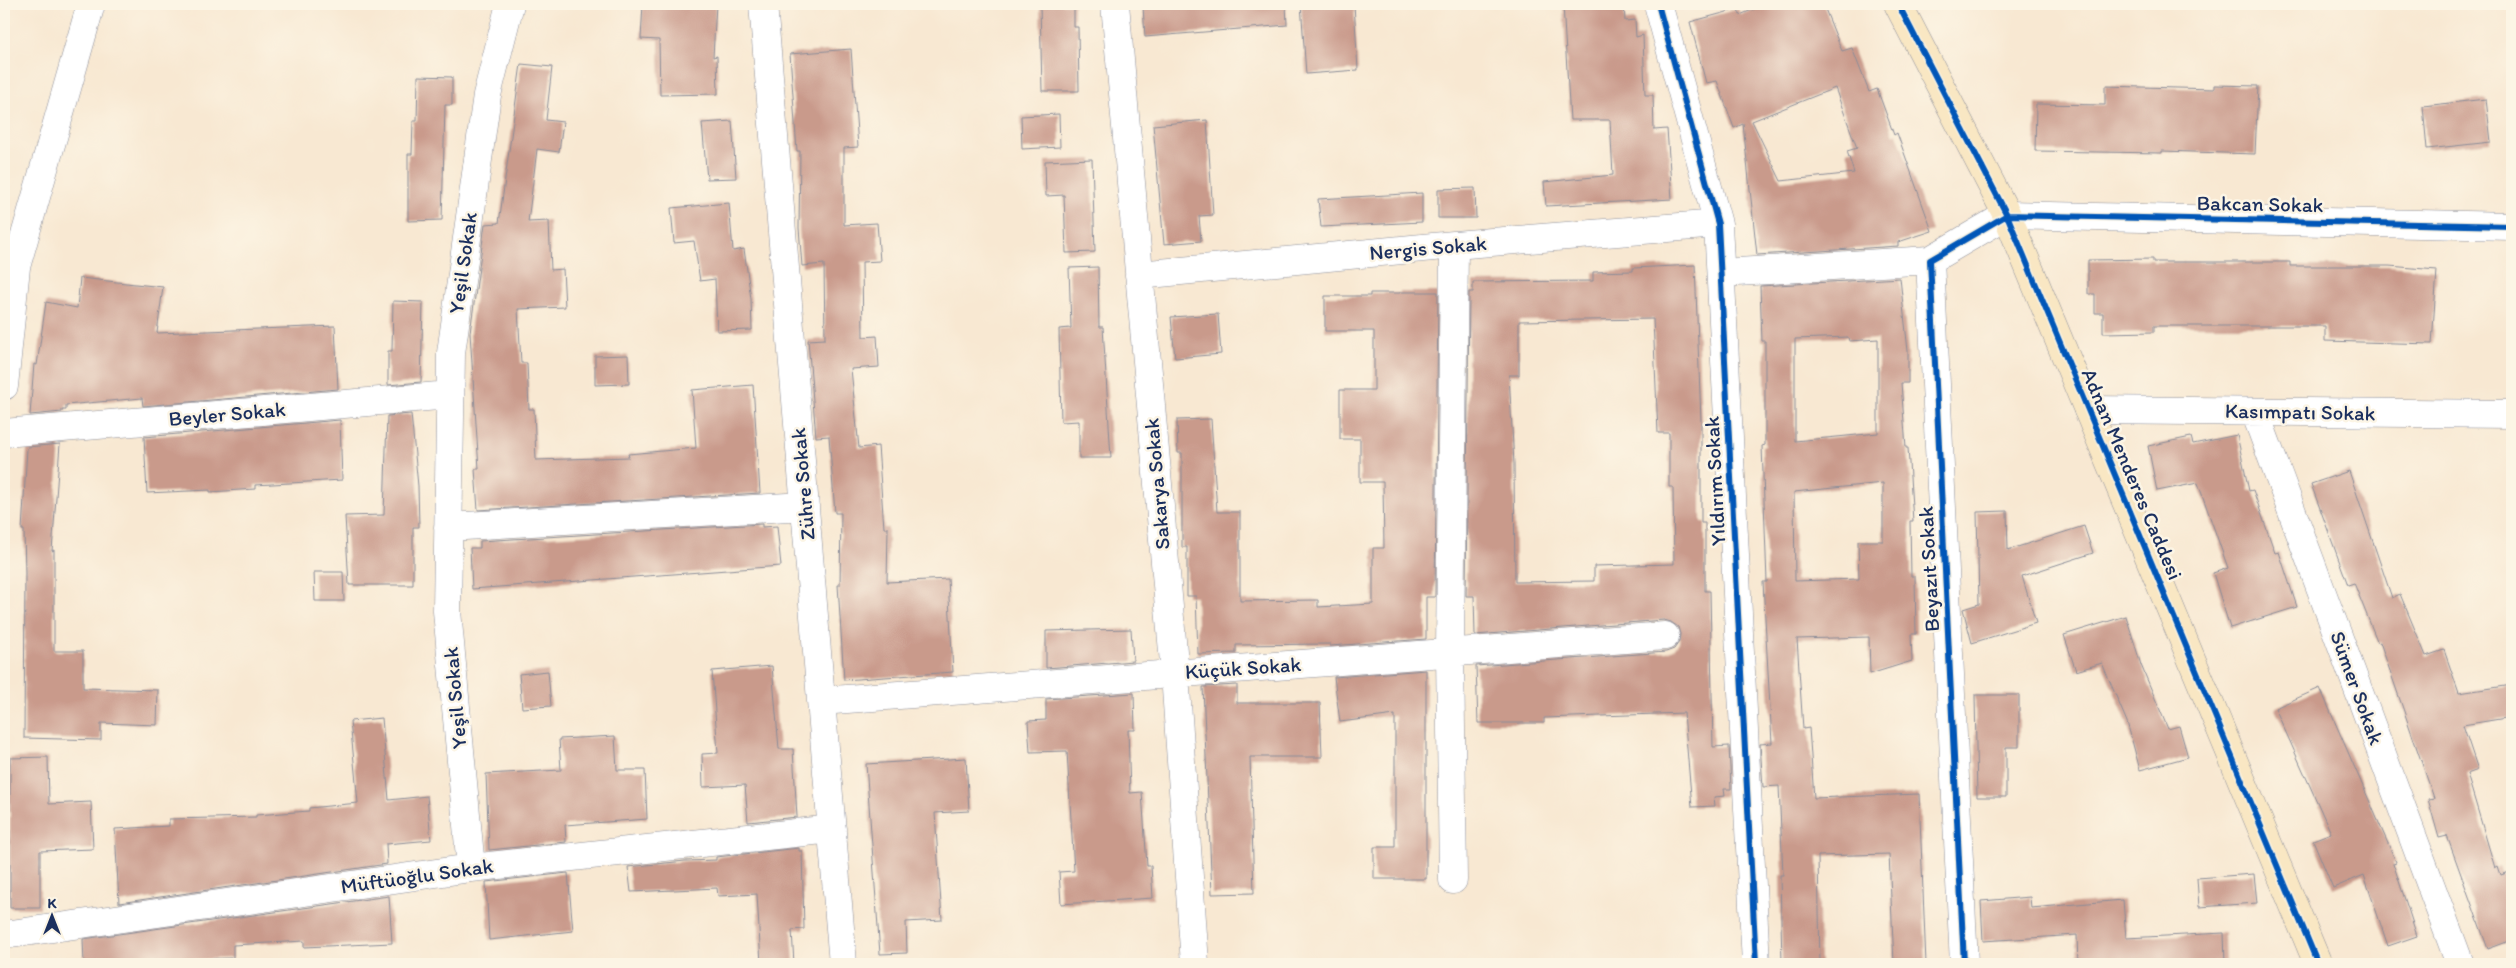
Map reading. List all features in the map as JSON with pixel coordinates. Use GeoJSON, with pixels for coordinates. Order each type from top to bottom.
{"type":"FeatureCollection","features":[{"type":"Feature","properties":{"kind":"street"},"geometry":{"type":"LineString","coordinates":[[4,386],[16,266],[91,4]]}},
{"type":"Feature","properties":{"kind":"street","name":"Yeşil Sokak"},"geometry":{"type":"LineString","coordinates":[[471,868],[447,611],[450,353],[487,95],[510,4]]}},
{"type":"Feature","properties":{"kind":"street","name":"Zühre Sokak"},"geometry":{"type":"LineString","coordinates":[[762,4],[844,964]]}},
{"type":"Feature","properties":{"kind":"street","name":"Sakarya Sokak"},"geometry":{"type":"LineString","coordinates":[[1115,4],[1175,674],[1195,964]]}},
{"type":"Feature","properties":{"kind":"street","name":"Yıldırım Sokak"},"geometry":{"type":"LineString","coordinates":[[1658,4],[1718,224],[1756,964]]}},
{"type":"Feature","properties":{"kind":"street","name":"Adnan Menderes Caddesi"},"geometry":{"type":"LineString","coordinates":[[1898,4],[2007,215],[2318,964]]}},
{"type":"Feature","properties":{"kind":"street"},"geometry":{"type":"LineString","coordinates":[[1721,272],[1930,260],[2007,215]]}},
{"type":"Feature","properties":{"kind":"street","name":"Bakcan Sokak"},"geometry":{"type":"LineString","coordinates":[[2007,215],[2512,226]]}},
{"type":"Feature","properties":{"kind":"street","name":"Nergis Sokak"},"geometry":{"type":"LineString","coordinates":[[1139,275],[1454,245],[1718,224]]}},
{"type":"Feature","properties":{"kind":"street"},"geometry":{"type":"LineString","coordinates":[[1453,880],[1450,653],[1454,245]]}},
{"type":"Feature","properties":{"kind":"street","name":"Beyazıt Sokak"},"geometry":{"type":"LineString","coordinates":[[1930,260],[1964,964]]}},
{"type":"Feature","properties":{"kind":"street","name":"Beyler Sokak"},"geometry":{"type":"LineString","coordinates":[[4,433],[450,396]]}},
{"type":"Feature","properties":{"kind":"street","name":"Kasımpatı Sokak"},"geometry":{"type":"LineString","coordinates":[[2088,410],[2512,414]]}},
{"type":"Feature","properties":{"kind":"street","name":"Sümer Sokak"},"geometry":{"type":"LineString","coordinates":[[2255,412],[2460,964]]}},
{"type":"Feature","properties":{"kind":"street"},"geometry":{"type":"LineString","coordinates":[[448,527],[805,506]]}},
{"type":"Feature","properties":{"kind":"street","name":"Küçük Sokak"},"geometry":{"type":"LineString","coordinates":[[821,701],[1665,636]]}},
{"type":"Feature","properties":{"kind":"street","name":"Müftüoğlu Sokak"},"geometry":{"type":"LineString","coordinates":[[4,935],[471,868],[832,829]]}},
{"type":"Feature","properties":{"kind":"building"},"geometry":{"type":"Polygon","coordinates":[[[643,4],[716,4],[713,57],[717,56],[718,94],[660,95],[659,40],[641,39],[643,4]]]}},
{"type":"Feature","properties":{"kind":"building"},"geometry":{"type":"Polygon","coordinates":[[[1040,4],[1074,4],[1074,27],[1078,27],[1079,91],[1042,91],[1040,4]]]}},
{"type":"Feature","properties":{"kind":"building"},"geometry":{"type":"Polygon","coordinates":[[[1286,4],[1287,25],[1145,37],[1143,6],[1286,4]]]}},
{"type":"Feature","properties":{"kind":"building"},"geometry":{"type":"Polygon","coordinates":[[[1301,4],[1354,4],[1358,70],[1306,74],[1301,4]]]}},
{"type":"Feature","properties":{"kind":"building"},"geometry":{"type":"Polygon","coordinates":[[[1563,4],[1624,4],[1625,21],[1635,20],[1636,37],[1643,35],[1645,95],[1653,95],[1654,130],[1667,129],[1672,199],[1546,206],[1544,182],[1613,175],[1610,120],[1570,120],[1563,4]]]}},
{"type":"Feature","properties":{"kind":"building"},"geometry":{"type":"Polygon","coordinates":[[[1766,4],[1823,4],[1842,51],[1852,48],[1869,92],[1877,89],[1894,135],[1897,133],[1932,231],[1898,242],[1898,246],[1757,255],[1743,124],[1734,128],[1717,81],[1706,83],[1690,22],[1738,9],[1740,15],[1766,4]],[[1835,88],[1752,121],[1781,181],[1854,173],[1847,151],[1857,148],[1835,88]]]}},
{"type":"Feature","properties":{"kind":"building"},"geometry":{"type":"Polygon","coordinates":[[[851,49],[858,147],[844,148],[844,225],[877,223],[880,261],[862,262],[863,337],[877,336],[879,367],[851,369],[859,448],[878,446],[884,528],[888,528],[887,582],[948,579],[953,672],[844,680],[838,585],[840,585],[841,513],[835,513],[829,436],[816,437],[808,340],[825,339],[824,264],[802,266],[799,228],[800,151],[797,151],[790,54],[851,49]]]}},
{"type":"Feature","properties":{"kind":"building"},"geometry":{"type":"Polygon","coordinates":[[[521,64],[552,67],[546,120],[563,122],[559,152],[537,149],[528,222],[549,221],[551,270],[563,269],[565,307],[518,309],[521,363],[527,363],[529,409],[534,409],[536,460],[629,457],[628,454],[696,448],[692,390],[753,385],[760,493],[478,510],[475,469],[479,469],[470,333],[485,224],[499,223],[521,64]]]}},
{"type":"Feature","properties":{"kind":"building"},"geometry":{"type":"Polygon","coordinates":[[[418,76],[452,77],[452,105],[445,105],[442,220],[408,221],[408,154],[412,154],[413,121],[417,121],[418,76]]]}},
{"type":"Feature","properties":{"kind":"building"},"geometry":{"type":"Polygon","coordinates":[[[2214,85],[2258,86],[2255,154],[2162,151],[2162,153],[2035,151],[2036,104],[2105,105],[2105,86],[2214,89],[2214,85]]]}},
{"type":"Feature","properties":{"kind":"building"},"geometry":{"type":"Polygon","coordinates":[[[2486,99],[2491,142],[2427,149],[2423,106],[2486,99]]]}},
{"type":"Feature","properties":{"kind":"building"},"geometry":{"type":"Polygon","coordinates":[[[1059,114],[1060,147],[1022,149],[1021,116],[1059,114]]]}},
{"type":"Feature","properties":{"kind":"building"},"geometry":{"type":"Polygon","coordinates":[[[1207,120],[1213,215],[1199,216],[1201,241],[1164,244],[1153,125],[1207,120]]]}},
{"type":"Feature","properties":{"kind":"building"},"geometry":{"type":"Polygon","coordinates":[[[732,121],[736,178],[707,179],[702,123],[732,121]]]}},
{"type":"Feature","properties":{"kind":"building"},"geometry":{"type":"Polygon","coordinates":[[[1092,159],[1095,252],[1066,253],[1064,195],[1046,196],[1045,161],[1092,159]]]}},
{"type":"Feature","properties":{"kind":"building"},"geometry":{"type":"Polygon","coordinates":[[[1475,188],[1476,218],[1438,218],[1438,189],[1475,188]]]}},
{"type":"Feature","properties":{"kind":"building"},"geometry":{"type":"Polygon","coordinates":[[[1422,193],[1422,222],[1321,227],[1318,199],[1422,193]]]}},
{"type":"Feature","properties":{"kind":"building"},"geometry":{"type":"Polygon","coordinates":[[[729,203],[733,251],[744,249],[751,299],[752,330],[717,331],[715,279],[700,281],[694,241],[674,243],[671,208],[729,203]]]}},
{"type":"Feature","properties":{"kind":"building"},"geometry":{"type":"Polygon","coordinates":[[[2153,259],[2153,262],[2290,262],[2290,266],[2389,266],[2437,270],[2432,344],[2325,341],[2325,326],[2154,326],[2154,332],[2103,333],[2103,313],[2095,313],[2095,294],[2088,294],[2088,260],[2153,259]]]}},
{"type":"Feature","properties":{"kind":"building"},"geometry":{"type":"Polygon","coordinates":[[[1695,265],[1701,421],[1701,523],[1705,523],[1705,591],[1710,591],[1713,747],[1729,746],[1731,789],[1724,789],[1725,796],[1714,797],[1715,806],[1692,807],[1684,713],[1544,718],[1544,723],[1478,723],[1476,666],[1666,652],[1674,649],[1679,642],[1680,634],[1678,627],[1664,620],[1475,635],[1474,596],[1466,596],[1469,292],[1473,292],[1473,282],[1593,281],[1593,272],[1633,271],[1633,268],[1695,265]],[[1653,319],[1519,321],[1519,375],[1509,375],[1514,464],[1515,582],[1594,581],[1594,566],[1674,564],[1673,487],[1669,487],[1669,433],[1658,433],[1653,319]]]}},
{"type":"Feature","properties":{"kind":"building"},"geometry":{"type":"Polygon","coordinates":[[[1098,267],[1099,327],[1103,327],[1111,458],[1079,458],[1079,421],[1061,422],[1059,329],[1071,328],[1069,268],[1098,267]]]}},
{"type":"Feature","properties":{"kind":"building"},"geometry":{"type":"Polygon","coordinates":[[[80,278],[163,287],[157,333],[335,326],[338,389],[143,406],[142,398],[66,405],[66,410],[62,410],[62,412],[30,415],[34,364],[37,365],[46,302],[77,308],[80,278]]]}},
{"type":"Feature","properties":{"kind":"building"},"geometry":{"type":"Polygon","coordinates":[[[1900,278],[1908,351],[1908,383],[1901,383],[1913,521],[1910,521],[1911,576],[1915,576],[1916,634],[1911,634],[1912,661],[1870,674],[1869,637],[1797,639],[1803,729],[1809,728],[1814,798],[1919,794],[1926,964],[1894,964],[1889,854],[1818,856],[1820,964],[1782,964],[1780,875],[1783,875],[1779,786],[1763,787],[1760,744],[1772,743],[1763,582],[1767,582],[1762,446],[1765,445],[1765,341],[1762,341],[1760,286],[1900,278]],[[1848,337],[1795,339],[1795,441],[1878,433],[1878,339],[1849,341],[1848,337]],[[1883,483],[1794,492],[1795,581],[1859,579],[1858,541],[1883,541],[1883,483]]]}},
{"type":"Feature","properties":{"kind":"building"},"geometry":{"type":"Polygon","coordinates":[[[1438,292],[1435,597],[1426,597],[1426,639],[1330,646],[1330,644],[1236,645],[1236,653],[1198,654],[1196,596],[1187,596],[1187,547],[1182,547],[1182,453],[1178,453],[1177,420],[1211,419],[1217,512],[1240,512],[1240,601],[1318,600],[1318,607],[1373,604],[1373,548],[1384,548],[1383,482],[1360,482],[1360,439],[1340,439],[1340,390],[1374,390],[1374,331],[1325,331],[1325,296],[1370,296],[1370,293],[1438,292]]]}},
{"type":"Feature","properties":{"kind":"building"},"geometry":{"type":"Polygon","coordinates":[[[393,301],[423,302],[421,382],[388,385],[388,351],[392,351],[393,301]]]}},
{"type":"Feature","properties":{"kind":"building"},"geometry":{"type":"Polygon","coordinates":[[[1218,314],[1221,354],[1175,358],[1171,317],[1218,314]]]}},
{"type":"Feature","properties":{"kind":"building"},"geometry":{"type":"Polygon","coordinates":[[[628,355],[629,384],[595,385],[595,356],[628,355]]]}},
{"type":"Feature","properties":{"kind":"building"},"geometry":{"type":"Polygon","coordinates":[[[411,414],[418,486],[419,527],[413,527],[413,585],[349,585],[345,516],[384,515],[387,416],[411,414]]]}},
{"type":"Feature","properties":{"kind":"building"},"geometry":{"type":"Polygon","coordinates":[[[340,420],[342,480],[255,485],[255,489],[210,492],[210,490],[147,493],[144,437],[340,420]]]}},
{"type":"Feature","properties":{"kind":"building"},"geometry":{"type":"Polygon","coordinates":[[[2237,435],[2249,491],[2253,490],[2275,553],[2279,552],[2297,607],[2230,628],[2213,573],[2228,568],[2198,483],[2157,491],[2148,446],[2191,437],[2193,444],[2237,435]]]}},
{"type":"Feature","properties":{"kind":"building"},"geometry":{"type":"Polygon","coordinates":[[[60,444],[52,551],[54,550],[54,651],[83,651],[83,688],[158,690],[157,725],[101,723],[101,740],[24,738],[25,573],[24,530],[22,530],[27,449],[28,447],[60,444]]]}},
{"type":"Feature","properties":{"kind":"building"},"geometry":{"type":"Polygon","coordinates":[[[2349,471],[2392,598],[2400,594],[2426,656],[2444,650],[2459,693],[2512,685],[2512,717],[2463,725],[2478,770],[2467,774],[2495,868],[2498,866],[2501,875],[2512,871],[2512,940],[2488,949],[2447,836],[2439,838],[2428,799],[2434,798],[2380,642],[2378,643],[2354,583],[2348,585],[2311,484],[2349,471]]]}},
{"type":"Feature","properties":{"kind":"building"},"geometry":{"type":"Polygon","coordinates":[[[2007,511],[2008,550],[2084,526],[2093,553],[2022,576],[2036,623],[1972,643],[1963,609],[1979,604],[1977,512],[2007,511]]]}},
{"type":"Feature","properties":{"kind":"building"},"geometry":{"type":"Polygon","coordinates":[[[762,524],[762,527],[777,526],[781,566],[472,589],[470,548],[480,548],[480,541],[762,524]]]}},
{"type":"Feature","properties":{"kind":"building"},"geometry":{"type":"Polygon","coordinates":[[[314,572],[343,572],[344,601],[315,601],[314,572]]]}},
{"type":"Feature","properties":{"kind":"building"},"geometry":{"type":"Polygon","coordinates":[[[2126,616],[2141,665],[2168,729],[2179,726],[2188,757],[2140,770],[2127,722],[2102,663],[2076,671],[2064,635],[2126,616]]]}},
{"type":"Feature","properties":{"kind":"building"},"geometry":{"type":"Polygon","coordinates":[[[1131,629],[1133,661],[1046,668],[1046,631],[1131,629]]]}},
{"type":"Feature","properties":{"kind":"building"},"geometry":{"type":"Polygon","coordinates":[[[772,666],[779,749],[793,749],[797,817],[748,822],[745,785],[703,787],[702,754],[718,753],[712,671],[772,666]]]}},
{"type":"Feature","properties":{"kind":"building"},"geometry":{"type":"Polygon","coordinates":[[[1426,670],[1426,879],[1374,879],[1374,847],[1395,847],[1395,715],[1340,722],[1334,677],[1426,670]]]}},
{"type":"Feature","properties":{"kind":"building"},"geometry":{"type":"Polygon","coordinates":[[[548,671],[551,706],[522,708],[519,674],[548,671]]]}},
{"type":"Feature","properties":{"kind":"building"},"geometry":{"type":"Polygon","coordinates":[[[1237,685],[1237,703],[1320,703],[1322,757],[1250,757],[1254,893],[1212,894],[1203,687],[1237,685]]]}},
{"type":"Feature","properties":{"kind":"building"},"geometry":{"type":"Polygon","coordinates":[[[2320,688],[2396,862],[2393,863],[2417,936],[2388,946],[2364,875],[2333,888],[2313,840],[2331,833],[2275,708],[2320,688]]]}},
{"type":"Feature","properties":{"kind":"building"},"geometry":{"type":"Polygon","coordinates":[[[1134,693],[1135,730],[1128,730],[1130,793],[1142,792],[1147,866],[1151,866],[1153,898],[1061,904],[1059,872],[1074,871],[1067,751],[1030,752],[1028,721],[1046,720],[1046,699],[1134,693]]]}},
{"type":"Feature","properties":{"kind":"building"},"geometry":{"type":"Polygon","coordinates":[[[1975,695],[2019,695],[2019,747],[2006,747],[2006,797],[1977,797],[1975,695]]]}},
{"type":"Feature","properties":{"kind":"building"},"geometry":{"type":"Polygon","coordinates":[[[382,718],[389,800],[427,796],[431,840],[386,844],[387,864],[119,903],[115,829],[169,826],[169,819],[256,817],[256,815],[309,811],[309,808],[358,803],[350,721],[382,718]]]}},
{"type":"Feature","properties":{"kind":"building"},"geometry":{"type":"Polygon","coordinates":[[[615,736],[617,770],[645,770],[647,819],[565,825],[566,842],[489,850],[486,774],[561,770],[559,739],[615,736]]]}},
{"type":"Feature","properties":{"kind":"building"},"geometry":{"type":"Polygon","coordinates":[[[48,757],[49,804],[91,802],[93,849],[40,851],[40,908],[10,908],[10,758],[48,757]]]}},
{"type":"Feature","properties":{"kind":"building"},"geometry":{"type":"Polygon","coordinates":[[[966,758],[969,811],[935,813],[942,920],[906,922],[907,953],[880,954],[866,764],[966,758]]]}},
{"type":"Feature","properties":{"kind":"building"},"geometry":{"type":"Polygon","coordinates":[[[799,848],[799,851],[802,851],[804,929],[792,930],[794,964],[761,964],[757,894],[718,896],[717,888],[631,892],[628,867],[716,860],[716,857],[799,848]]]}},
{"type":"Feature","properties":{"kind":"building"},"geometry":{"type":"Polygon","coordinates":[[[568,873],[573,931],[489,940],[486,882],[568,873]]]}},
{"type":"Feature","properties":{"kind":"building"},"geometry":{"type":"Polygon","coordinates":[[[2254,874],[2257,903],[2199,907],[2197,878],[2254,874]]]}},
{"type":"Feature","properties":{"kind":"building"},"geometry":{"type":"Polygon","coordinates":[[[389,896],[392,943],[304,947],[304,941],[233,945],[233,958],[186,960],[186,963],[167,964],[84,964],[83,939],[389,896]]]}},
{"type":"Feature","properties":{"kind":"building"},"geometry":{"type":"Polygon","coordinates":[[[2030,897],[2031,908],[2123,900],[2126,938],[2224,933],[2225,964],[2078,964],[2077,935],[1983,941],[1981,901],[2030,897]]]}},
{"type":"Feature","properties":{"kind":"cycle path"},"geometry":{"type":"LineString","coordinates":[[1658,4],[1718,224],[1756,964]]}},
{"type":"Feature","properties":{"kind":"cycle path"},"geometry":{"type":"LineString","coordinates":[[1898,4],[2007,215],[2318,964]]}},
{"type":"Feature","properties":{"kind":"cycle path"},"geometry":{"type":"LineString","coordinates":[[1964,964],[1930,260],[2007,215],[2512,226]]}}]}
